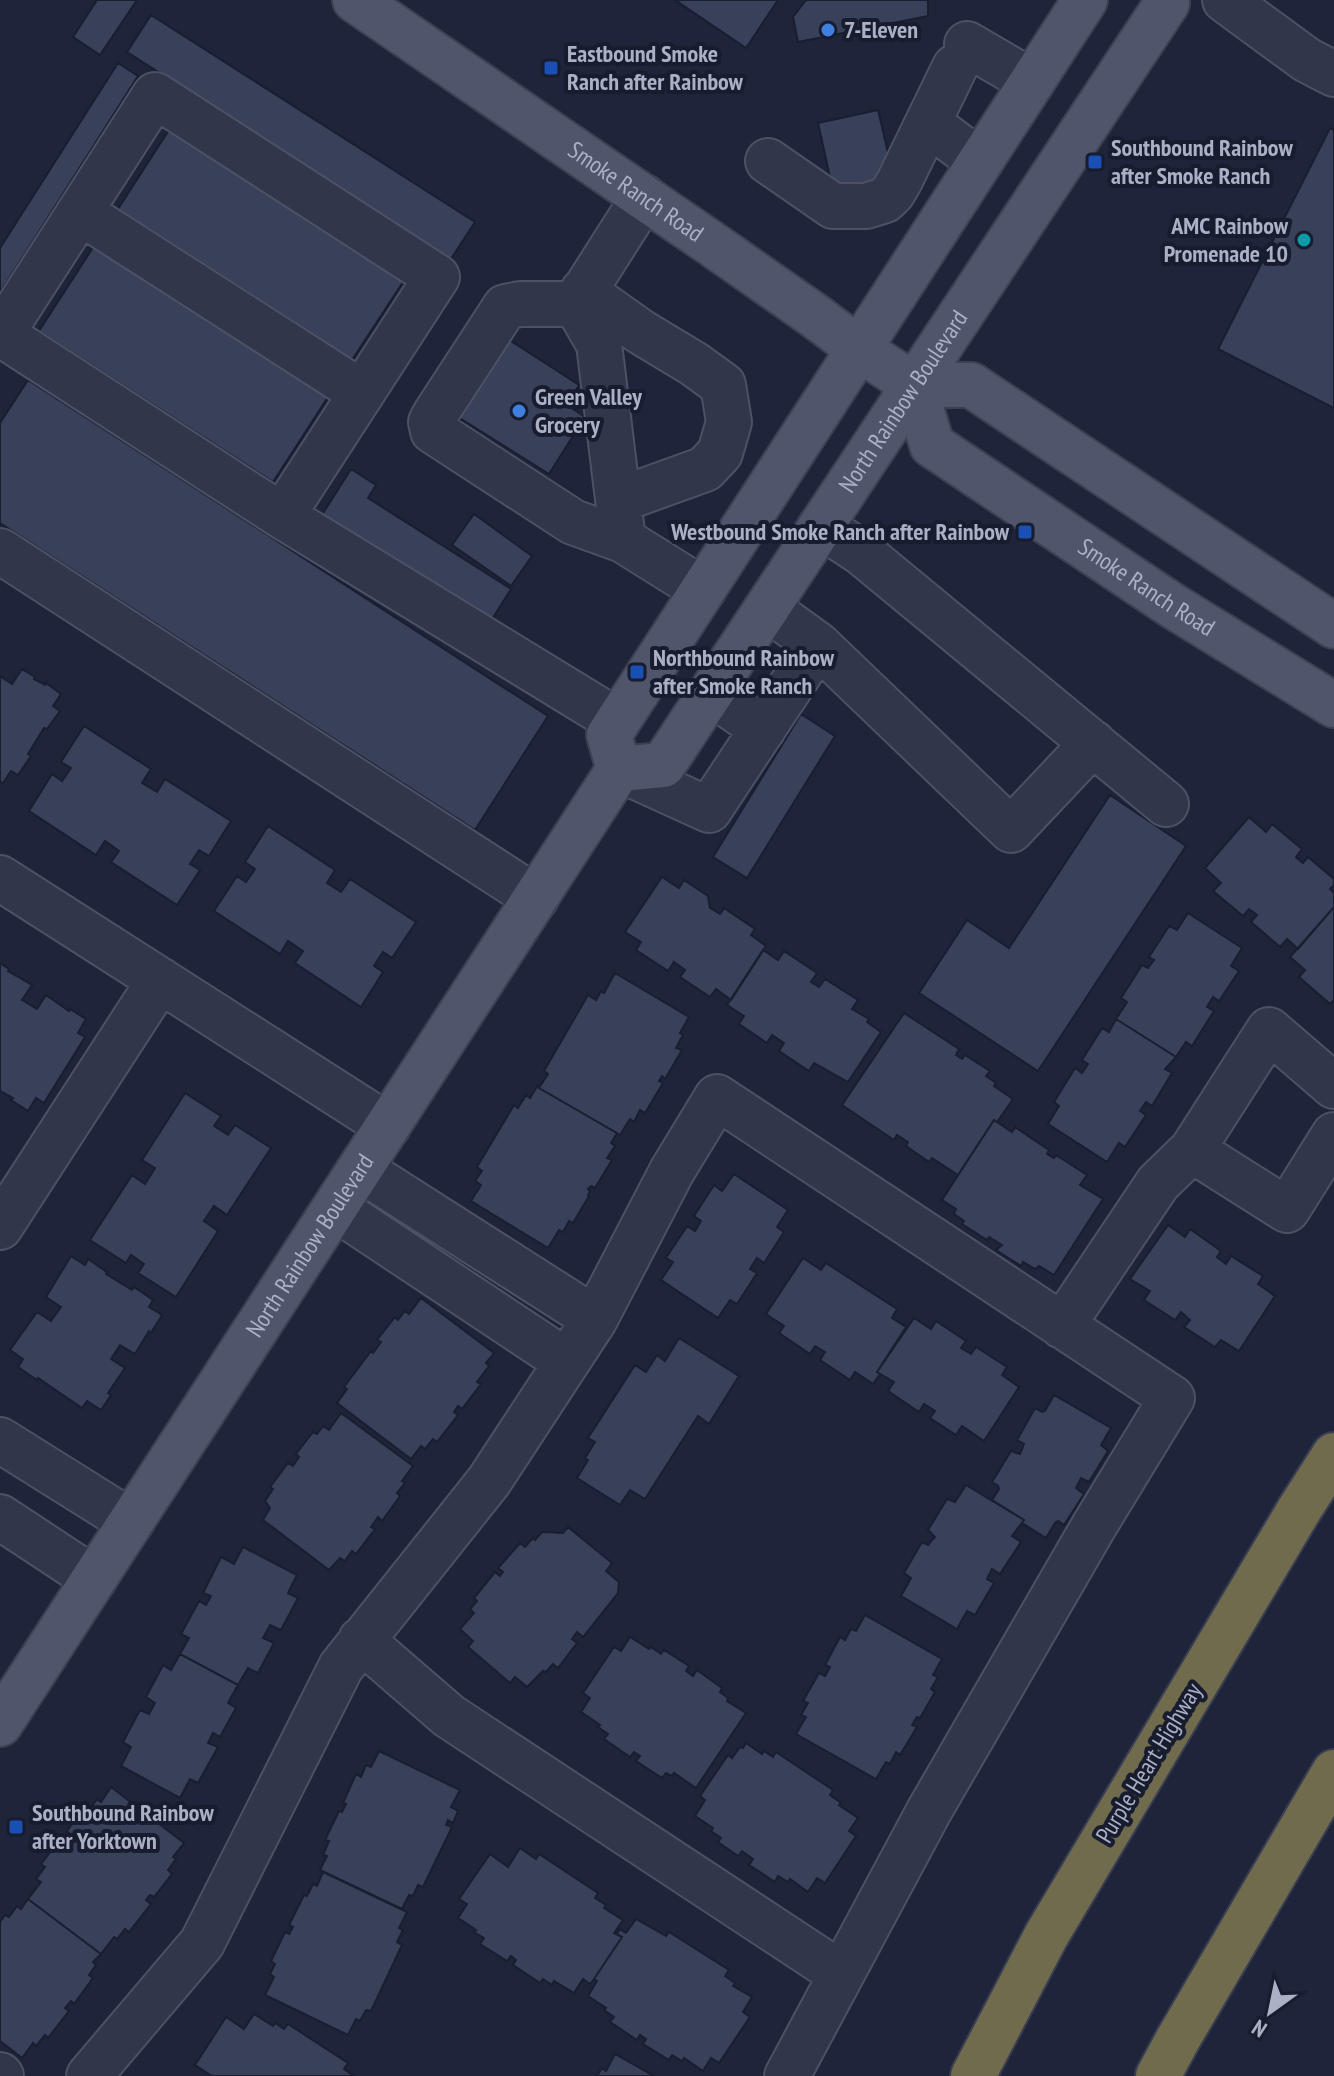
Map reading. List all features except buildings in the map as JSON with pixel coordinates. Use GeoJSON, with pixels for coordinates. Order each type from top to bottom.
{"type":"FeatureCollection","features":[{"type":"Feature","properties":{"kind":"highway","name":"Purple Heart Highway"},"geometry":{"type":"LineString","coordinates":[[973,2076],[1046,1936],[1334,1455]]}},
{"type":"Feature","properties":{"kind":"highway"},"geometry":{"type":"LineString","coordinates":[[1158,2076],[1334,1772]]}},
{"type":"Feature","properties":{"kind":"main road","name":"Smoke Ranch Road"},"geometry":{"type":"LineString","coordinates":[[355,0],[914,385],[932,445],[1173,606],[1334,705]]}},
{"type":"Feature","properties":{"kind":"main road","name":"North Rainbow Boulevard"},"geometry":{"type":"LineString","coordinates":[[0,1724],[619,769],[663,765],[1167,3],[1166,0]]}},
{"type":"Feature","properties":{"kind":"main road"},"geometry":{"type":"LineString","coordinates":[[619,769],[609,735],[617,721],[1082,1]]}},
{"type":"Feature","properties":{"kind":"main road"},"geometry":{"type":"LineString","coordinates":[[914,385],[971,385],[1334,626]]}},
{"type":"Feature","properties":{"kind":"street"},"geometry":{"type":"LineString","coordinates":[[1225,0],[1307,60],[1334,74]]}},
{"type":"Feature","properties":{"kind":"street"},"geometry":{"type":"LineString","coordinates":[[768,161],[833,206],[866,206],[885,200],[893,192],[961,56],[1032,82]]}},
{"type":"Feature","properties":{"kind":"street"},"geometry":{"type":"LineString","coordinates":[[282,516],[437,277],[155,95],[0,335],[282,516],[617,721]]}},
{"type":"Feature","properties":{"kind":"street"},"geometry":{"type":"LineString","coordinates":[[928,123],[980,162]]}},
{"type":"Feature","properties":{"kind":"street"},"geometry":{"type":"LineString","coordinates":[[579,298],[644,197]]}},
{"type":"Feature","properties":{"kind":"street"},"geometry":{"type":"LineString","coordinates":[[80,212],[362,393]]}},
{"type":"Feature","properties":{"kind":"street"},"geometry":{"type":"LineString","coordinates":[[579,298],[599,344],[621,520],[703,590]]}},
{"type":"Feature","properties":{"kind":"street"},"geometry":{"type":"LineString","coordinates":[[579,298],[694,364],[723,385],[729,422],[720,453],[705,469],[621,520],[573,522],[433,431],[431,422],[505,307],[579,298]]}},
{"type":"Feature","properties":{"kind":"street"},"geometry":{"type":"LineString","coordinates":[[821,526],[862,553],[1166,804]]}},
{"type":"Feature","properties":{"kind":"street"},"geometry":{"type":"LineString","coordinates":[[0,551],[536,898]]}},
{"type":"Feature","properties":{"kind":"street"},"geometry":{"type":"LineString","coordinates":[[767,608],[818,645],[1011,830],[1093,743]]}},
{"type":"Feature","properties":{"kind":"street"},"geometry":{"type":"LineString","coordinates":[[619,769],[709,810],[818,645]]}},
{"type":"Feature","properties":{"kind":"street"},"geometry":{"type":"LineString","coordinates":[[711,693],[763,729]]}},
{"type":"Feature","properties":{"kind":"street"},"geometry":{"type":"LineString","coordinates":[[0,878],[388,1126]]}},
{"type":"Feature","properties":{"kind":"street"},"geometry":{"type":"LineString","coordinates":[[0,1227],[160,980]]}},
{"type":"Feature","properties":{"kind":"street"},"geometry":{"type":"LineString","coordinates":[[1062,1326],[1158,1183],[1192,1150],[1269,1030],[1334,1086]]}},
{"type":"Feature","properties":{"kind":"street"},"geometry":{"type":"LineString","coordinates":[[89,2076],[202,1943],[341,1667],[489,1481],[595,1319],[672,1171],[717,1097],[1172,1398],[929,1811],[787,2076]]}},
{"type":"Feature","properties":{"kind":"street"},"geometry":{"type":"LineString","coordinates":[[1192,1150],[1287,1210],[1334,1135]]}},
{"type":"Feature","properties":{"kind":"street"},"geometry":{"type":"LineString","coordinates":[[360,1169],[595,1319]]}},
{"type":"Feature","properties":{"kind":"street"},"geometry":{"type":"LineString","coordinates":[[335,1208],[567,1362]]}},
{"type":"Feature","properties":{"kind":"street"},"geometry":{"type":"LineString","coordinates":[[5,1455],[131,1522]]}},
{"type":"Feature","properties":{"kind":"street"},"geometry":{"type":"LineString","coordinates":[[0,1517],[94,1579]]}},
{"type":"Feature","properties":{"kind":"street"},"geometry":{"type":"LineString","coordinates":[[361,1640],[449,1716],[841,1974]]}},
{"type":"Feature","properties":{"kind":"place","name":"7-Eleven"},"geometry":{"type":"Point","coordinates":[828,30]}},
{"type":"Feature","properties":{"kind":"place","name":"Eastbound Smoke Ranch after Rainbow"},"geometry":{"type":"Point","coordinates":[551,68]}},
{"type":"Feature","properties":{"kind":"place","name":"Southbound Rainbow after Smoke Ranch"},"geometry":{"type":"Point","coordinates":[1095,162]}},
{"type":"Feature","properties":{"kind":"place","name":"AMC Rainbow Promenade 10"},"geometry":{"type":"Point","coordinates":[1304,240]}},
{"type":"Feature","properties":{"kind":"place","name":"Green Valley Grocery"},"geometry":{"type":"Point","coordinates":[519,411]}},
{"type":"Feature","properties":{"kind":"place","name":"Westbound Smoke Ranch after Rainbow"},"geometry":{"type":"Point","coordinates":[1025,532]}},
{"type":"Feature","properties":{"kind":"place","name":"Northbound Rainbow after Smoke Ranch"},"geometry":{"type":"Point","coordinates":[637,672]}},
{"type":"Feature","properties":{"kind":"place","name":"Southbound Rainbow after Yorktown"},"geometry":{"type":"Point","coordinates":[16,1827]}}]}
